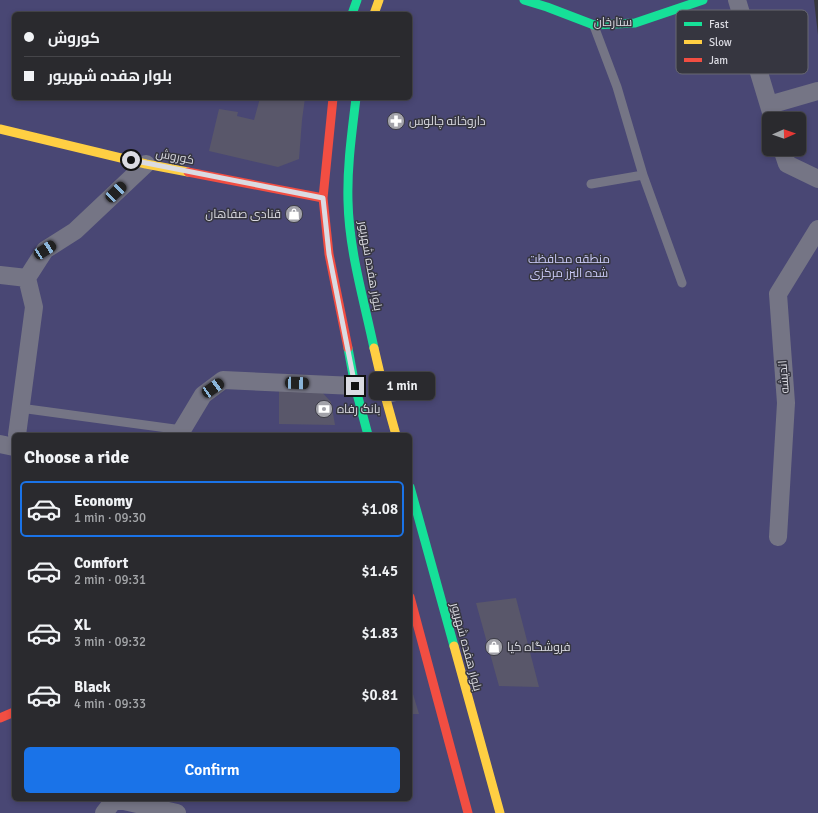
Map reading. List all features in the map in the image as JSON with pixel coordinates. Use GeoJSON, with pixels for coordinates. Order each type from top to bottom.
{"type":"FeatureCollection","features":[{"type":"Feature","properties":{"kind":"main road"},"geometry":{"type":"LineString","coordinates":[[353,12],[357,0]]}},
{"type":"Feature","properties":{"kind":"main road"},"geometry":{"type":"LineString","coordinates":[[375,12],[379,0]]}},
{"type":"Feature","properties":{"kind":"main road","name":"ستارخان"},"geometry":{"type":"LineString","coordinates":[[524,0],[547,3],[594,24],[635,23],[703,0]]}},
{"type":"Feature","properties":{"kind":"main road"},"geometry":{"type":"LineString","coordinates":[[333,100],[323,198],[329,254],[355,386],[363,405],[368,433]]}},
{"type":"Feature","properties":{"kind":"main road","name":"بلوار هفده شهریور"},"geometry":{"type":"LineString","coordinates":[[356,100],[348,170],[348,203],[354,249],[383,400],[395,433]]}},
{"type":"Feature","properties":{"kind":"main road","name":"کوروش"},"geometry":{"type":"LineString","coordinates":[[0,129],[146,164],[323,198]]}},
{"type":"Feature","properties":{"kind":"main road","name":"بلوار هفده شهریور"},"geometry":{"type":"LineString","coordinates":[[412,494],[500,813]]}},
{"type":"Feature","properties":{"kind":"main road"},"geometry":{"type":"LineString","coordinates":[[412,604],[468,813]]}},
{"type":"Feature","properties":{"kind":"main road"},"geometry":{"type":"LineString","coordinates":[[0,718],[12,713]]}},
{"type":"Feature","properties":{"kind":"street"},"geometry":{"type":"LineString","coordinates":[[737,0],[740,10]]}},
{"type":"Feature","properties":{"kind":"street"},"geometry":{"type":"LineString","coordinates":[[759,74],[771,112],[818,91]]}},
{"type":"Feature","properties":{"kind":"street"},"geometry":{"type":"LineString","coordinates":[[784,156],[787,164],[818,179]]}},
{"type":"Feature","properties":{"kind":"street"},"geometry":{"type":"LineString","coordinates":[[17,433],[34,306],[27,278],[45,250],[75,231],[146,164]]}},
{"type":"Feature","properties":{"kind":"street","name":"اندیشه"},"geometry":{"type":"LineString","coordinates":[[778,537],[786,403],[778,294],[818,229]]}},
{"type":"Feature","properties":{"kind":"street"},"geometry":{"type":"LineString","coordinates":[[0,276],[27,278]]}},
{"type":"Feature","properties":{"kind":"street"},"geometry":{"type":"LineString","coordinates":[[182,433],[203,395],[223,380],[355,386]]}},
{"type":"Feature","properties":{"kind":"street"},"geometry":{"type":"LineString","coordinates":[[0,444],[12,447]]}},
{"type":"Feature","properties":{"kind":"street"},"geometry":{"type":"LineString","coordinates":[[104,813],[113,801]]}},
{"type":"Feature","properties":{"kind":"street"},"geometry":{"type":"LineString","coordinates":[[124,801],[177,813]]}},
{"type":"Feature","properties":{"kind":"lane"},"geometry":{"type":"LineString","coordinates":[[594,24],[617,87],[643,175],[682,283]]}},
{"type":"Feature","properties":{"kind":"lane"},"geometry":{"type":"LineString","coordinates":[[591,184],[643,175]]}},
{"type":"Feature","properties":{"kind":"lane"},"geometry":{"type":"LineString","coordinates":[[383,400],[415,392]]}},
{"type":"Feature","properties":{"kind":"lane"},"geometry":{"type":"LineString","coordinates":[[20,408],[182,433]]}},
{"type":"Feature","properties":{"kind":"green space","name":"منطقه محافظت شده البرز مرکزی"},"geometry":{"type":"Polygon","coordinates":[[[0,0],[814,0],[818,35],[818,813],[0,813],[0,0]]]}},
{"type":"Feature","properties":{"kind":"building"},"geometry":{"type":"Polygon","coordinates":[[[259,100],[305,100],[299,159],[278,167],[209,151],[219,109],[238,112],[237,116],[254,120],[259,100]]]}},
{"type":"Feature","properties":{"kind":"building"},"geometry":{"type":"Polygon","coordinates":[[[279,389],[320,390],[331,402],[335,425],[279,424],[279,389]]]}},
{"type":"Feature","properties":{"kind":"building"},"geometry":{"type":"Polygon","coordinates":[[[516,598],[539,687],[499,686],[476,603],[516,598]]]}},
{"type":"Feature","properties":{"kind":"building"},"geometry":{"type":"Polygon","coordinates":[[[412,691],[419,714],[412,714],[412,691]]]}},
{"type":"Feature","properties":{"kind":"traffic: fast"},"geometry":{"type":"LineString","coordinates":[[353,12],[357,0]]}},
{"type":"Feature","properties":{"kind":"traffic: fast"},"geometry":{"type":"LineString","coordinates":[[524,0],[594,25],[635,23],[703,0]]}},
{"type":"Feature","properties":{"kind":"traffic: fast"},"geometry":{"type":"LineString","coordinates":[[356,100],[348,175],[349,220],[354,257],[374,348]]}},
{"type":"Feature","properties":{"kind":"traffic: fast"},"geometry":{"type":"LineString","coordinates":[[348,348],[355,386],[367,433]]}},
{"type":"Feature","properties":{"kind":"traffic: fast"},"geometry":{"type":"LineString","coordinates":[[412,494],[454,646]]}},
{"type":"Feature","properties":{"kind":"traffic: slow"},"geometry":{"type":"LineString","coordinates":[[375,12],[379,0]]}},
{"type":"Feature","properties":{"kind":"traffic: slow"},"geometry":{"type":"LineString","coordinates":[[0,129],[146,164],[188,172]]}},
{"type":"Feature","properties":{"kind":"traffic: slow"},"geometry":{"type":"LineString","coordinates":[[374,348],[395,433]]}},
{"type":"Feature","properties":{"kind":"traffic: slow"},"geometry":{"type":"LineString","coordinates":[[454,646],[500,813]]}},
{"type":"Feature","properties":{"kind":"traffic: jam"},"geometry":{"type":"LineString","coordinates":[[333,100],[323,198],[329,254],[348,348]]}},
{"type":"Feature","properties":{"kind":"traffic: jam"},"geometry":{"type":"LineString","coordinates":[[188,172],[323,198]]}},
{"type":"Feature","properties":{"kind":"traffic: jam"},"geometry":{"type":"LineString","coordinates":[[412,604],[468,813]]}},
{"type":"Feature","properties":{"kind":"traffic: jam"},"geometry":{"type":"LineString","coordinates":[[0,718],[12,713]]}},
{"type":"Feature","properties":{"kind":"place","name":"داروخانه چالوس"},"geometry":{"type":"Point","coordinates":[396,121]}},
{"type":"Feature","properties":{"kind":"place","name":"قنادی صفاهان"},"geometry":{"type":"Point","coordinates":[294,214]}},
{"type":"Feature","properties":{"kind":"place","name":"بانک رفاه"},"geometry":{"type":"Point","coordinates":[324,409]}},
{"type":"Feature","properties":{"kind":"place","name":"فروشگاه کیا"},"geometry":{"type":"Point","coordinates":[494,647]}},
{"type":"Feature","properties":{"kind":"route"},"geometry":{"type":"LineString","coordinates":[[131,160],[323,198],[329,254],[355,386]]}}]}
